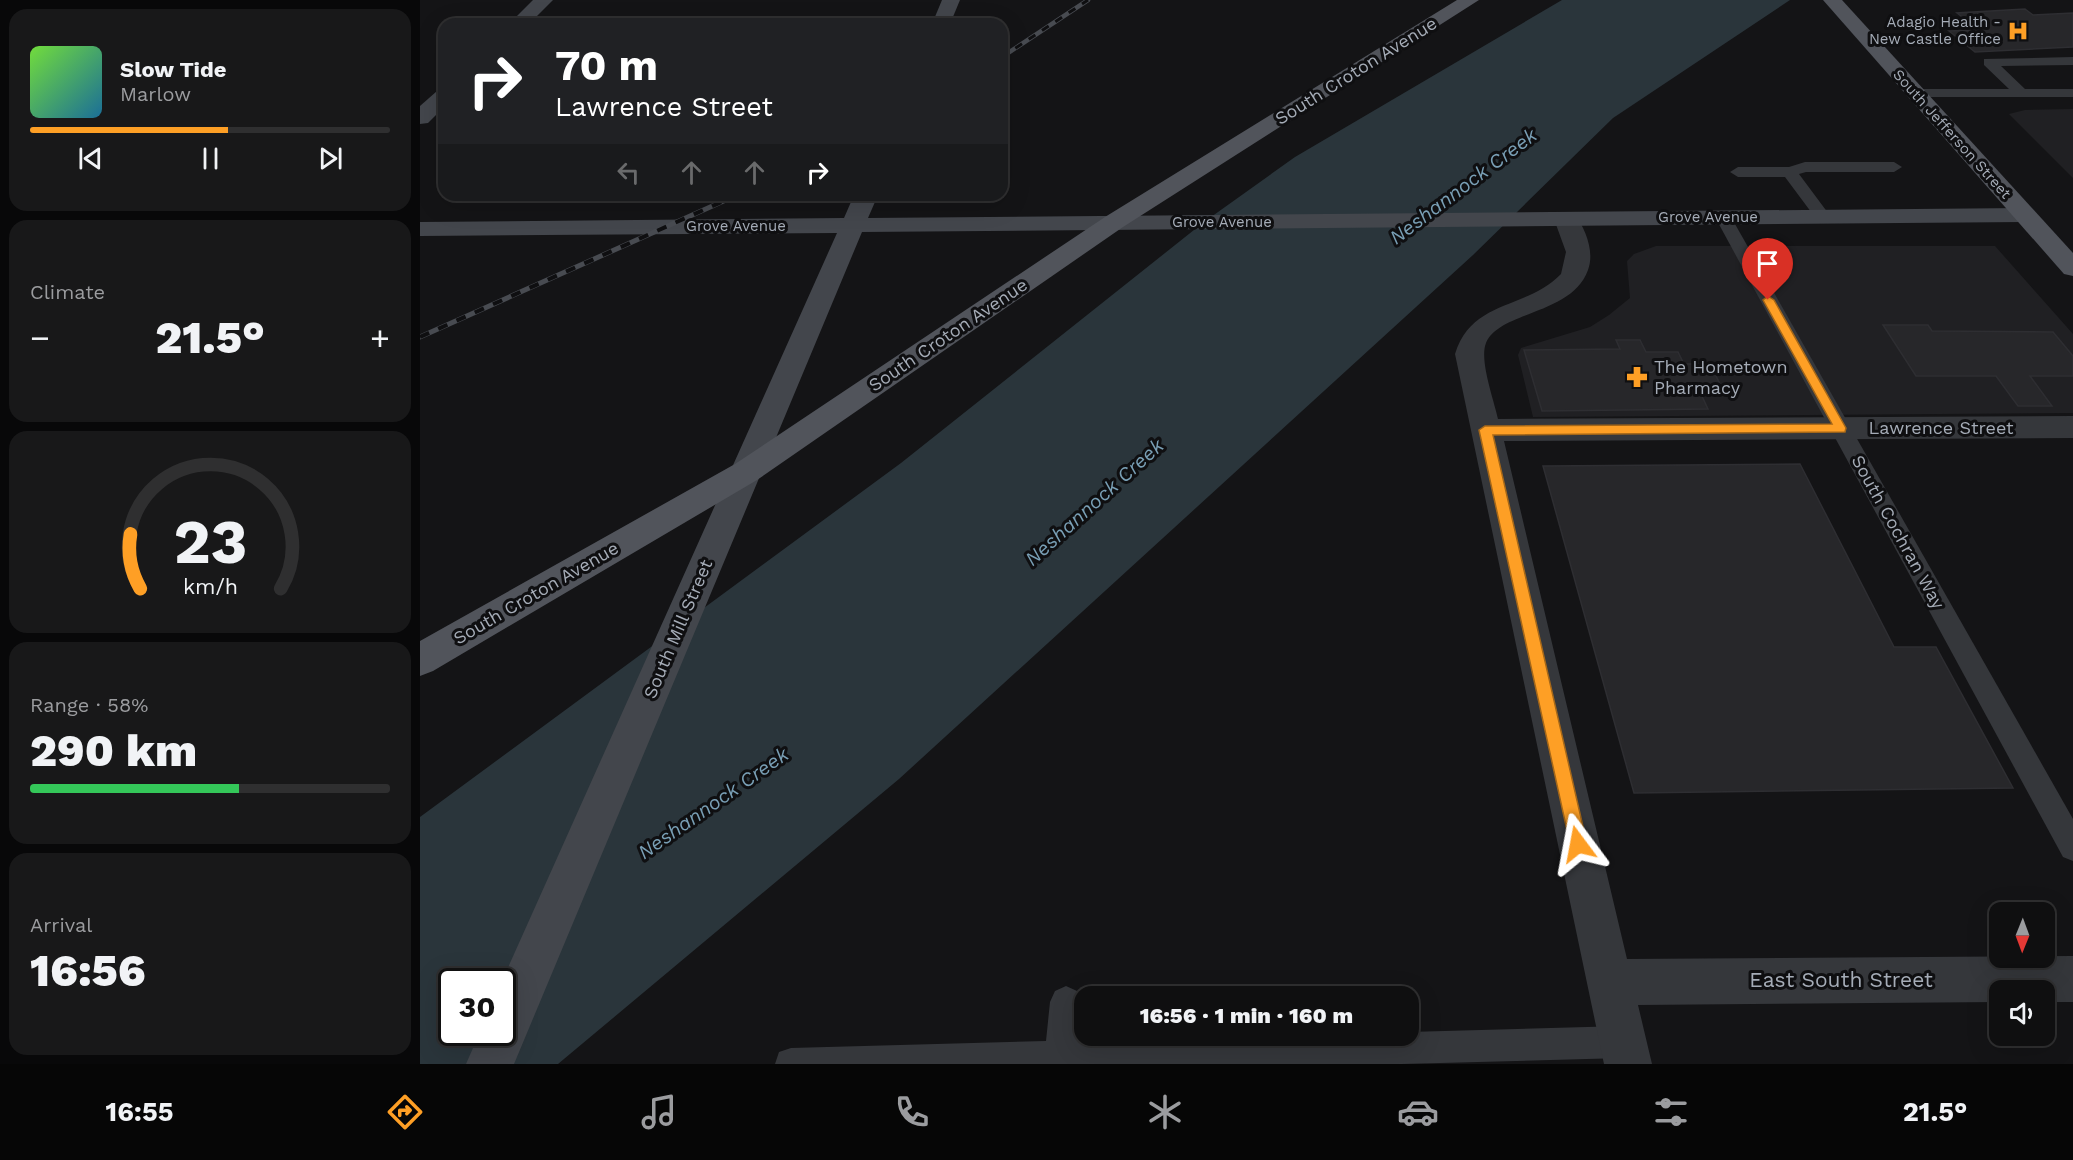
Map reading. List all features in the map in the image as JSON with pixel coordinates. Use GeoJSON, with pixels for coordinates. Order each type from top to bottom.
{"type":"FeatureCollection","features":[{"type":"Feature","properties":{"kind":"main road"},"geometry":{"type":"LineString","coordinates":[[525,18],[544,0]]}},
{"type":"Feature","properties":{"kind":"main road"},"geometry":{"type":"LineString","coordinates":[[944,18],[951,0]]}},
{"type":"Feature","properties":{"kind":"main road","name":"South Croton Avenue"},"geometry":{"type":"LineString","coordinates":[[420,660],[746,472],[1114,222],[1470,0]]}},
{"type":"Feature","properties":{"kind":"main road","name":"South Jefferson Street"},"geometry":{"type":"LineString","coordinates":[[1837,5],[2073,268]]}},
{"type":"Feature","properties":{"kind":"main road"},"geometry":{"type":"LineString","coordinates":[[420,118],[438,101]]}},
{"type":"Feature","properties":{"kind":"main road","name":"South Mill Street"},"geometry":{"type":"LineString","coordinates":[[490,1064],[863,201]]}},
{"type":"Feature","properties":{"kind":"main road","name":"Grove Avenue"},"geometry":{"type":"LineString","coordinates":[[420,229],[2024,215]]}},
{"type":"Feature","properties":{"kind":"street"},"geometry":{"type":"LineString","coordinates":[[1566,219],[1577,248],[1579,263],[1573,278],[1559,291],[1486,324],[1474,337],[1469,354],[1625,1053]]}},
{"type":"Feature","properties":{"kind":"street","name":"Lawrence Street"},"geometry":{"type":"LineString","coordinates":[[1485,430],[2073,427]]}},
{"type":"Feature","properties":{"kind":"street","name":"East South Street"},"geometry":{"type":"LineString","coordinates":[[1610,982],[2073,979]]}},
{"type":"Feature","properties":{"kind":"lane"},"geometry":{"type":"LineString","coordinates":[[2021,93],[1989,62],[2073,61]]}},
{"type":"Feature","properties":{"kind":"lane"},"geometry":{"type":"LineString","coordinates":[[1916,93],[2073,93]]}},
{"type":"Feature","properties":{"kind":"lane"},"geometry":{"type":"LineString","coordinates":[[1738,172],[1790,172],[1805,167],[1894,167]]}},
{"type":"Feature","properties":{"kind":"lane"},"geometry":{"type":"LineString","coordinates":[[1790,172],[1823,217]]}},
{"type":"Feature","properties":{"kind":"lane","name":"South Cochran Way"},"geometry":{"type":"LineString","coordinates":[[1723,217],[2073,847]]}},
{"type":"Feature","properties":{"kind":"lane"},"geometry":{"type":"LineString","coordinates":[[1060,1060],[1066,1002]]}},
{"type":"Feature","properties":{"kind":"lane"},"geometry":{"type":"LineString","coordinates":[[790,1064],[1625,1053]]}},
{"type":"Feature","properties":{"kind":"shaded area"},"geometry":{"type":"Polygon","coordinates":[[[2073,109],[2073,178],[2009,114],[2025,110],[2073,109]]]}},
{"type":"Feature","properties":{"kind":"shaded area"},"geometry":{"type":"Polygon","coordinates":[[[1656,246],[1995,246],[2073,334],[2073,413],[1533,417],[1518,355],[1521,348],[1590,327],[1609,315],[1630,298],[1627,261],[1634,254],[1656,246]]]}},
{"type":"Feature","properties":{"kind":"water","name":"Neshannock Creek"},"geometry":{"type":"Polygon","coordinates":[[[1562,0],[1790,0],[1613,118],[1473,255],[899,779],[558,1064],[420,1064],[420,817],[901,463],[1204,222],[1295,157],[1562,0]]]}},
{"type":"Feature","properties":{"kind":"building","name":"Adagio Health - New Castle Office"},"geometry":{"type":"Polygon","coordinates":[[[2025,9],[2033,15],[2073,13],[2073,47],[1975,52],[1949,31],[1979,30],[1957,13],[2025,9]]]}},
{"type":"Feature","properties":{"kind":"building"},"geometry":{"type":"Polygon","coordinates":[[[1883,325],[1928,325],[1932,331],[2053,332],[2073,356],[2073,376],[2030,376],[2052,406],[2018,406],[1996,376],[1916,376],[1883,325]]]}},
{"type":"Feature","properties":{"kind":"building"},"geometry":{"type":"Polygon","coordinates":[[[1616,340],[1640,340],[1646,352],[1678,352],[1684,364],[1710,364],[1724,392],[1700,392],[1708,409],[1542,411],[1524,350],[1620,349],[1616,340]]]}},
{"type":"Feature","properties":{"kind":"building"},"geometry":{"type":"Polygon","coordinates":[[[1800,464],[1894,647],[1936,647],[2013,788],[1634,793],[1543,466],[1800,464]]]}},
{"type":"Feature","properties":{"kind":"railway"},"geometry":{"type":"LineString","coordinates":[[1008,53],[1088,0]]}},
{"type":"Feature","properties":{"kind":"railway"},"geometry":{"type":"LineString","coordinates":[[420,337],[724,201]]}},
{"type":"Feature","properties":{"kind":"place","name":"Adagio Health - New Castle Office"},"geometry":{"type":"Point","coordinates":[2018,31]}},
{"type":"Feature","properties":{"kind":"place","name":"The Hometown Pharmacy"},"geometry":{"type":"Point","coordinates":[1637,377]}},
{"type":"Feature","properties":{"kind":"route"},"geometry":{"type":"LineString","coordinates":[[1578,844],[1485,430],[1840,428],[1768,300]]}}]}
